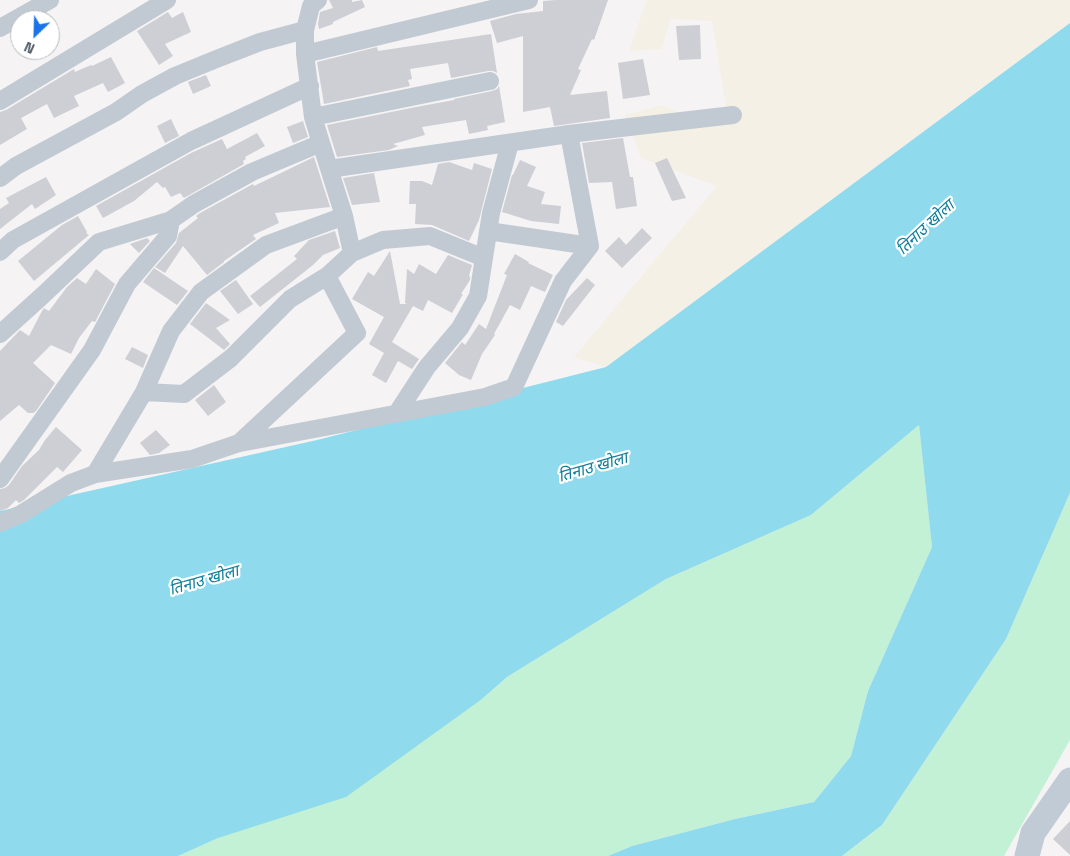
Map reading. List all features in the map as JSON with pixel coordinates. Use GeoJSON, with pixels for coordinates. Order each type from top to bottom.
{"type":"FeatureCollection","features":[{"type":"Feature","properties":{"kind":"main road"},"geometry":{"type":"LineString","coordinates":[[1027,856],[1033,833],[1070,780]]}},
{"type":"Feature","properties":{"kind":"street"},"geometry":{"type":"LineString","coordinates":[[0,28],[50,0]]}},
{"type":"Feature","properties":{"kind":"street"},"geometry":{"type":"LineString","coordinates":[[0,101],[166,0]]}},
{"type":"Feature","properties":{"kind":"street"},"geometry":{"type":"LineString","coordinates":[[318,0],[311,6],[305,30],[313,117],[344,216],[352,253]]}},
{"type":"Feature","properties":{"kind":"street"},"geometry":{"type":"LineString","coordinates":[[306,54],[529,0]]}},
{"type":"Feature","properties":{"kind":"street"},"geometry":{"type":"LineString","coordinates":[[0,178],[16,166],[116,112],[142,94],[175,76],[260,42],[305,30]]}},
{"type":"Feature","properties":{"kind":"street"},"geometry":{"type":"LineString","coordinates":[[313,117],[490,81]]}},
{"type":"Feature","properties":{"kind":"street"},"geometry":{"type":"LineString","coordinates":[[0,252],[13,240],[191,141],[310,86]]}},
{"type":"Feature","properties":{"kind":"street"},"geometry":{"type":"LineString","coordinates":[[329,170],[569,134],[732,115]]}},
{"type":"Feature","properties":{"kind":"street"},"geometry":{"type":"LineString","coordinates":[[0,523],[21,514],[71,483],[95,474],[192,460],[239,443],[485,397],[514,387],[564,281],[590,246],[569,134]]}},
{"type":"Feature","properties":{"kind":"street"},"geometry":{"type":"LineString","coordinates":[[0,334],[98,242],[171,220],[194,204],[252,172],[321,143]]}},
{"type":"Feature","properties":{"kind":"street"},"geometry":{"type":"LineString","coordinates":[[397,412],[428,367],[460,328],[478,296],[490,213],[510,143]]}},
{"type":"Feature","properties":{"kind":"street"},"geometry":{"type":"LineString","coordinates":[[95,474],[144,392],[170,331],[200,292],[266,245],[344,216]]}},
{"type":"Feature","properties":{"kind":"street"},"geometry":{"type":"LineString","coordinates":[[0,479],[92,350],[127,284],[168,236],[171,220]]}},
{"type":"Feature","properties":{"kind":"street"},"geometry":{"type":"LineString","coordinates":[[488,231],[590,246]]}},
{"type":"Feature","properties":{"kind":"street"},"geometry":{"type":"LineString","coordinates":[[144,392],[184,394],[231,358],[290,299],[327,276],[352,253],[383,240],[430,236],[484,258]]}},
{"type":"Feature","properties":{"kind":"street"},"geometry":{"type":"LineString","coordinates":[[239,443],[357,333],[327,276]]}},
{"type":"Feature","properties":{"kind":"green space"},"geometry":{"type":"Polygon","coordinates":[[[919,425],[932,547],[868,691],[851,756],[814,802],[735,819],[632,846],[608,856],[178,856],[218,838],[482,699],[507,677],[666,579],[811,515],[919,425]]]}},
{"type":"Feature","properties":{"kind":"green space"},"geometry":{"type":"Polygon","coordinates":[[[1070,493],[1070,740],[1004,856],[842,856],[882,825],[1006,639],[1070,493]]]}},
{"type":"Feature","properties":{"kind":"sand"},"geometry":{"type":"Polygon","coordinates":[[[647,0],[1070,0],[1070,23],[606,367],[574,357],[717,186],[641,158],[625,115],[662,105],[685,115],[726,107],[712,21],[670,19],[662,49],[629,51],[647,0]]]}},
{"type":"Feature","properties":{"kind":"water","name":"तिनाउ खोला"},"geometry":{"type":"Polygon","coordinates":[[[1070,23],[1070,493],[1006,639],[882,825],[842,856],[608,856],[632,846],[735,819],[814,802],[851,756],[868,691],[932,547],[919,425],[811,515],[666,579],[507,677],[482,699],[346,797],[218,838],[178,856],[0,856],[0,511],[317,440],[606,367],[1070,23]]]}},
{"type":"Feature","properties":{"kind":"building"},"geometry":{"type":"Polygon","coordinates":[[[329,0],[352,0],[352,2],[362,0],[365,7],[333,22],[333,24],[319,29],[320,12],[333,8],[329,0]]]}},
{"type":"Feature","properties":{"kind":"building"},"geometry":{"type":"Polygon","coordinates":[[[608,0],[594,40],[592,39],[578,69],[581,70],[570,95],[607,91],[610,118],[554,126],[550,107],[523,112],[523,36],[497,43],[490,21],[516,14],[543,11],[543,1],[608,0]]]}},
{"type":"Feature","properties":{"kind":"building"},"geometry":{"type":"Polygon","coordinates":[[[168,12],[172,18],[183,12],[191,32],[165,44],[173,56],[159,65],[137,31],[168,12]]]}},
{"type":"Feature","properties":{"kind":"building"},"geometry":{"type":"Polygon","coordinates":[[[700,25],[701,59],[679,60],[676,26],[700,25]]]}},
{"type":"Feature","properties":{"kind":"building"},"geometry":{"type":"Polygon","coordinates":[[[491,34],[497,73],[488,71],[451,78],[448,63],[410,69],[412,79],[408,80],[410,86],[324,104],[317,62],[377,47],[378,51],[491,34]]]}},
{"type":"Feature","properties":{"kind":"building"},"geometry":{"type":"Polygon","coordinates":[[[111,57],[125,83],[108,92],[103,83],[74,96],[79,106],[54,118],[47,104],[21,118],[27,129],[0,145],[0,112],[74,69],[75,72],[111,57]]]}},
{"type":"Feature","properties":{"kind":"building"},"geometry":{"type":"Polygon","coordinates":[[[643,59],[650,95],[623,99],[618,63],[643,59]]]}},
{"type":"Feature","properties":{"kind":"building"},"geometry":{"type":"Polygon","coordinates":[[[206,75],[211,86],[193,94],[188,82],[206,75]]]}},
{"type":"Feature","properties":{"kind":"building"},"geometry":{"type":"Polygon","coordinates":[[[499,86],[505,122],[487,126],[488,130],[469,134],[466,120],[422,127],[425,135],[393,144],[398,146],[389,150],[337,157],[327,125],[454,100],[492,91],[499,86]]]}},
{"type":"Feature","properties":{"kind":"building"},"geometry":{"type":"Polygon","coordinates":[[[171,119],[179,136],[165,143],[157,126],[171,119]]]}},
{"type":"Feature","properties":{"kind":"building"},"geometry":{"type":"Polygon","coordinates":[[[303,121],[308,137],[293,143],[287,127],[303,121]]]}},
{"type":"Feature","properties":{"kind":"building"},"geometry":{"type":"Polygon","coordinates":[[[257,133],[265,146],[245,157],[244,164],[184,198],[180,193],[171,197],[165,187],[163,188],[157,182],[134,201],[103,218],[96,206],[191,153],[222,139],[227,149],[257,133]]]}},
{"type":"Feature","properties":{"kind":"building"},"geometry":{"type":"Polygon","coordinates":[[[623,138],[630,177],[633,177],[637,206],[616,209],[612,182],[589,183],[582,143],[623,138]]]}},
{"type":"Feature","properties":{"kind":"building"},"geometry":{"type":"Polygon","coordinates":[[[314,157],[330,207],[275,213],[279,223],[253,235],[256,239],[207,275],[183,246],[165,273],[155,267],[176,243],[179,233],[198,218],[196,216],[200,213],[253,184],[254,186],[314,157]]]}},
{"type":"Feature","properties":{"kind":"building"},"geometry":{"type":"Polygon","coordinates":[[[667,158],[686,198],[672,201],[655,163],[667,158]]]}},
{"type":"Feature","properties":{"kind":"building"},"geometry":{"type":"Polygon","coordinates":[[[520,160],[536,167],[527,186],[545,192],[541,204],[561,206],[559,224],[531,221],[502,212],[512,175],[520,160]]]}},
{"type":"Feature","properties":{"kind":"building"},"geometry":{"type":"Polygon","coordinates":[[[449,162],[472,170],[474,163],[492,169],[479,220],[469,241],[432,225],[415,224],[416,204],[409,204],[410,181],[422,181],[432,185],[438,164],[449,162]]]}},
{"type":"Feature","properties":{"kind":"building"},"geometry":{"type":"Polygon","coordinates":[[[374,173],[380,202],[352,205],[343,178],[374,173]]]}},
{"type":"Feature","properties":{"kind":"building"},"geometry":{"type":"Polygon","coordinates":[[[46,177],[56,195],[35,209],[32,204],[0,229],[0,209],[9,203],[6,198],[46,177]]]}},
{"type":"Feature","properties":{"kind":"building"},"geometry":{"type":"Polygon","coordinates":[[[78,216],[86,233],[89,235],[34,281],[18,261],[62,225],[78,216]]]}},
{"type":"Feature","properties":{"kind":"building"},"geometry":{"type":"Polygon","coordinates":[[[642,228],[652,238],[622,268],[605,251],[619,237],[626,245],[642,228]]]}},
{"type":"Feature","properties":{"kind":"building"},"geometry":{"type":"Polygon","coordinates":[[[335,231],[340,248],[323,255],[260,307],[250,296],[297,259],[294,256],[309,240],[335,231]]]}},
{"type":"Feature","properties":{"kind":"building"},"geometry":{"type":"Polygon","coordinates":[[[147,238],[150,241],[139,253],[130,244],[147,238]]]}},
{"type":"Feature","properties":{"kind":"building"},"geometry":{"type":"Polygon","coordinates":[[[390,251],[400,304],[407,304],[405,303],[407,269],[414,274],[419,264],[436,274],[448,255],[472,265],[469,276],[470,280],[452,313],[428,300],[423,311],[413,306],[392,342],[419,359],[412,369],[398,361],[386,383],[372,375],[384,353],[369,344],[384,317],[352,299],[368,272],[374,276],[390,251]]]}},
{"type":"Feature","properties":{"kind":"building"},"geometry":{"type":"Polygon","coordinates":[[[515,254],[528,263],[553,275],[545,292],[531,286],[520,310],[510,305],[495,335],[482,354],[471,380],[459,375],[445,363],[462,342],[465,345],[479,324],[486,329],[507,275],[504,274],[515,254]]]}},
{"type":"Feature","properties":{"kind":"building"},"geometry":{"type":"Polygon","coordinates":[[[154,268],[188,291],[177,305],[143,282],[154,268]]]}},
{"type":"Feature","properties":{"kind":"building"},"geometry":{"type":"Polygon","coordinates":[[[96,269],[115,284],[95,322],[92,321],[79,338],[71,354],[51,345],[33,363],[55,383],[36,411],[28,413],[19,405],[0,421],[0,351],[20,330],[29,336],[44,308],[49,311],[67,287],[77,278],[86,284],[96,269]]]}},
{"type":"Feature","properties":{"kind":"building"},"geometry":{"type":"Polygon","coordinates":[[[587,278],[595,285],[563,326],[556,322],[566,300],[587,278]]]}},
{"type":"Feature","properties":{"kind":"building"},"geometry":{"type":"Polygon","coordinates":[[[236,280],[253,304],[238,314],[220,291],[236,280]]]}},
{"type":"Feature","properties":{"kind":"building"},"geometry":{"type":"Polygon","coordinates":[[[206,303],[230,320],[216,328],[230,344],[224,350],[190,324],[206,303]]]}},
{"type":"Feature","properties":{"kind":"building"},"geometry":{"type":"Polygon","coordinates":[[[132,347],[148,355],[143,368],[125,359],[132,347]]]}},
{"type":"Feature","properties":{"kind":"building"},"geometry":{"type":"Polygon","coordinates":[[[214,385],[226,402],[208,416],[195,400],[214,385]]]}},
{"type":"Feature","properties":{"kind":"building"},"geometry":{"type":"Polygon","coordinates":[[[56,427],[82,450],[63,472],[57,467],[24,500],[19,503],[16,500],[8,508],[0,511],[0,489],[9,485],[22,466],[39,450],[56,427]]]}},
{"type":"Feature","properties":{"kind":"building"},"geometry":{"type":"Polygon","coordinates":[[[156,430],[170,445],[159,453],[150,455],[140,443],[156,430]]]}},
{"type":"Feature","properties":{"kind":"building"},"geometry":{"type":"Polygon","coordinates":[[[1070,821],[1070,855],[1053,839],[1070,821]]]}}]}
